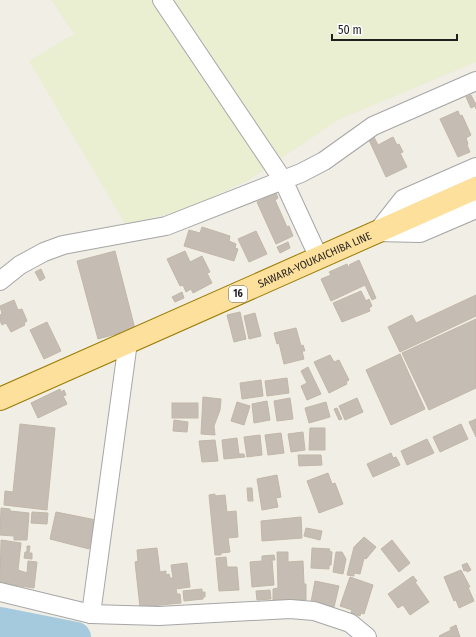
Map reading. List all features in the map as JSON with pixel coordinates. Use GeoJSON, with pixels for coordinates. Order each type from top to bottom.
{"type":"FeatureCollection","features":[{"type":"Feature","properties":{"kind":"main road","name":"SAWARA-YOUKAICHIBA LINE"},"geometry":{"type":"LineString","coordinates":[[0,399],[476,188]]}},
{"type":"Feature","properties":{"kind":"street"},"geometry":{"type":"LineString","coordinates":[[162,0],[283,180],[319,258]]}},
{"type":"Feature","properties":{"kind":"street"},"geometry":{"type":"LineString","coordinates":[[0,282],[20,265],[44,252],[63,245],[166,226],[283,180],[318,164],[373,126],[476,81]]}},
{"type":"Feature","properties":{"kind":"street"},"geometry":{"type":"LineString","coordinates":[[376,232],[404,199],[476,167]]}},
{"type":"Feature","properties":{"kind":"street"},"geometry":{"type":"LineString","coordinates":[[376,232],[420,233],[476,208]]}},
{"type":"Feature","properties":{"kind":"street"},"geometry":{"type":"LineString","coordinates":[[91,614],[128,342]]}},
{"type":"Feature","properties":{"kind":"street"},"geometry":{"type":"LineString","coordinates":[[0,592],[91,614],[159,616],[290,609],[314,611],[350,623],[367,637]]}},
{"type":"Feature","properties":{"kind":"green space"},"geometry":{"type":"Polygon","coordinates":[[[51,0],[476,0],[476,62],[338,120],[249,180],[182,211],[125,224],[29,61],[74,34],[51,0]]]}},
{"type":"Feature","properties":{"kind":"building"},"geometry":{"type":"Polygon","coordinates":[[[471,95],[476,103],[476,109],[475,106],[471,108],[466,97],[471,95]]]}},
{"type":"Feature","properties":{"kind":"building"},"geometry":{"type":"Polygon","coordinates":[[[458,111],[460,116],[462,115],[471,135],[466,138],[470,152],[458,157],[440,119],[458,111]]]}},
{"type":"Feature","properties":{"kind":"building"},"geometry":{"type":"Polygon","coordinates":[[[374,137],[378,145],[393,137],[403,152],[400,153],[407,167],[386,177],[369,140],[374,137]]]}},
{"type":"Feature","properties":{"kind":"building"},"geometry":{"type":"Polygon","coordinates":[[[276,193],[278,198],[275,200],[287,227],[289,226],[293,236],[276,244],[257,202],[276,193]]]}},
{"type":"Feature","properties":{"kind":"building"},"geometry":{"type":"Polygon","coordinates":[[[202,227],[230,236],[229,241],[236,244],[235,248],[238,249],[234,261],[184,246],[189,230],[200,233],[202,227]]]}},
{"type":"Feature","properties":{"kind":"building"},"geometry":{"type":"Polygon","coordinates":[[[256,231],[267,254],[249,262],[238,239],[256,231]]]}},
{"type":"Feature","properties":{"kind":"building"},"geometry":{"type":"Polygon","coordinates":[[[288,242],[290,248],[280,253],[277,247],[288,242]]]}},
{"type":"Feature","properties":{"kind":"building"},"geometry":{"type":"Polygon","coordinates":[[[115,251],[135,329],[98,339],[77,261],[115,251]]]}},
{"type":"Feature","properties":{"kind":"building"},"geometry":{"type":"Polygon","coordinates":[[[185,251],[190,262],[202,256],[210,272],[207,273],[212,283],[193,293],[191,289],[186,292],[183,285],[180,286],[167,259],[185,251]]]}},
{"type":"Feature","properties":{"kind":"building"},"geometry":{"type":"Polygon","coordinates":[[[359,260],[376,298],[372,300],[365,285],[331,301],[321,279],[331,275],[329,272],[347,264],[348,267],[359,260]]]}},
{"type":"Feature","properties":{"kind":"building"},"geometry":{"type":"Polygon","coordinates":[[[41,269],[45,278],[40,281],[35,272],[41,269]]]}},
{"type":"Feature","properties":{"kind":"building"},"geometry":{"type":"Polygon","coordinates":[[[361,291],[366,301],[369,299],[372,306],[369,308],[370,311],[342,322],[333,303],[361,291]]]}},
{"type":"Feature","properties":{"kind":"building"},"geometry":{"type":"Polygon","coordinates":[[[182,292],[184,298],[175,302],[172,297],[182,292]]]}},
{"type":"Feature","properties":{"kind":"building"},"geometry":{"type":"Polygon","coordinates":[[[476,295],[476,316],[400,352],[388,327],[412,315],[416,323],[476,295]]]}},
{"type":"Feature","properties":{"kind":"building"},"geometry":{"type":"Polygon","coordinates":[[[14,300],[18,310],[22,309],[27,321],[24,323],[25,325],[11,332],[6,323],[2,325],[0,321],[0,315],[2,314],[0,306],[14,300]]]}},
{"type":"Feature","properties":{"kind":"building"},"geometry":{"type":"Polygon","coordinates":[[[240,312],[246,339],[234,342],[227,315],[240,312]]]}},
{"type":"Feature","properties":{"kind":"building"},"geometry":{"type":"Polygon","coordinates":[[[255,313],[261,336],[249,339],[244,316],[255,313]]]}},
{"type":"Feature","properties":{"kind":"building"},"geometry":{"type":"Polygon","coordinates":[[[476,319],[476,388],[429,410],[402,353],[476,319]]]}},
{"type":"Feature","properties":{"kind":"building"},"geometry":{"type":"Polygon","coordinates":[[[47,322],[61,351],[44,359],[30,330],[47,322]]]}},
{"type":"Feature","properties":{"kind":"building"},"geometry":{"type":"Polygon","coordinates":[[[296,328],[301,346],[303,345],[305,351],[302,351],[304,359],[284,364],[279,343],[277,344],[274,333],[296,328]]]}},
{"type":"Feature","properties":{"kind":"building"},"geometry":{"type":"Polygon","coordinates":[[[400,354],[425,409],[391,425],[366,370],[400,354]]]}},
{"type":"Feature","properties":{"kind":"building"},"geometry":{"type":"Polygon","coordinates":[[[330,355],[334,362],[339,360],[349,380],[346,382],[347,384],[329,393],[314,362],[330,355]]]}},
{"type":"Feature","properties":{"kind":"building"},"geometry":{"type":"Polygon","coordinates":[[[308,367],[321,394],[307,400],[301,386],[307,383],[301,371],[308,367]]]}},
{"type":"Feature","properties":{"kind":"building"},"geometry":{"type":"Polygon","coordinates":[[[287,378],[289,393],[267,396],[265,381],[287,378]]]}},
{"type":"Feature","properties":{"kind":"building"},"geometry":{"type":"Polygon","coordinates":[[[261,380],[263,396],[242,399],[240,383],[261,380]]]}},
{"type":"Feature","properties":{"kind":"building"},"geometry":{"type":"Polygon","coordinates":[[[60,389],[61,392],[64,390],[66,395],[63,396],[67,404],[38,418],[31,403],[60,389]]]}},
{"type":"Feature","properties":{"kind":"building"},"geometry":{"type":"Polygon","coordinates":[[[203,397],[221,399],[220,410],[214,426],[215,435],[201,434],[203,397]]]}},
{"type":"Feature","properties":{"kind":"building"},"geometry":{"type":"Polygon","coordinates":[[[290,398],[293,419],[277,421],[274,401],[290,398]]]}},
{"type":"Feature","properties":{"kind":"building"},"geometry":{"type":"Polygon","coordinates":[[[357,398],[363,412],[345,420],[339,406],[357,398]]]}},
{"type":"Feature","properties":{"kind":"building"},"geometry":{"type":"Polygon","coordinates":[[[267,401],[270,420],[254,423],[252,404],[267,401]]]}},
{"type":"Feature","properties":{"kind":"building"},"geometry":{"type":"Polygon","coordinates":[[[237,402],[250,406],[244,425],[231,421],[237,402]]]}},
{"type":"Feature","properties":{"kind":"building"},"geometry":{"type":"Polygon","coordinates":[[[326,402],[330,417],[309,423],[305,408],[326,402]]]}},
{"type":"Feature","properties":{"kind":"building"},"geometry":{"type":"Polygon","coordinates":[[[172,403],[198,403],[198,418],[172,418],[172,403]]]}},
{"type":"Feature","properties":{"kind":"building"},"geometry":{"type":"Polygon","coordinates":[[[337,408],[342,419],[339,420],[334,409],[337,408]]]}},
{"type":"Feature","properties":{"kind":"building"},"geometry":{"type":"Polygon","coordinates":[[[476,419],[476,437],[469,422],[476,419]]]}},
{"type":"Feature","properties":{"kind":"building"},"geometry":{"type":"Polygon","coordinates":[[[174,420],[188,422],[187,432],[173,431],[174,420]]]}},
{"type":"Feature","properties":{"kind":"building"},"geometry":{"type":"Polygon","coordinates":[[[20,424],[55,428],[47,510],[4,505],[5,491],[13,492],[20,424]]]}},
{"type":"Feature","properties":{"kind":"building"},"geometry":{"type":"Polygon","coordinates":[[[461,424],[468,439],[440,452],[433,437],[461,424]]]}},
{"type":"Feature","properties":{"kind":"building"},"geometry":{"type":"Polygon","coordinates":[[[310,428],[325,428],[325,450],[309,450],[310,428]]]}},
{"type":"Feature","properties":{"kind":"building"},"geometry":{"type":"Polygon","coordinates":[[[303,432],[305,450],[291,452],[288,434],[303,432]]]}},
{"type":"Feature","properties":{"kind":"building"},"geometry":{"type":"Polygon","coordinates":[[[281,433],[284,453],[268,455],[265,435],[281,433]]]}},
{"type":"Feature","properties":{"kind":"building"},"geometry":{"type":"Polygon","coordinates":[[[260,435],[262,455],[247,457],[244,437],[260,435]]]}},
{"type":"Feature","properties":{"kind":"building"},"geometry":{"type":"Polygon","coordinates":[[[237,438],[239,454],[244,454],[245,457],[224,459],[222,440],[237,438]]]}},
{"type":"Feature","properties":{"kind":"building"},"geometry":{"type":"Polygon","coordinates":[[[427,439],[434,453],[407,465],[401,451],[427,439]]]}},
{"type":"Feature","properties":{"kind":"building"},"geometry":{"type":"Polygon","coordinates":[[[215,440],[218,461],[202,462],[199,441],[215,440]]]}},
{"type":"Feature","properties":{"kind":"building"},"geometry":{"type":"Polygon","coordinates":[[[391,453],[393,458],[396,457],[400,465],[373,477],[367,464],[391,453]]]}},
{"type":"Feature","properties":{"kind":"building"},"geometry":{"type":"Polygon","coordinates":[[[298,455],[321,455],[322,465],[299,466],[298,455]]]}},
{"type":"Feature","properties":{"kind":"building"},"geometry":{"type":"Polygon","coordinates":[[[328,473],[332,484],[335,483],[343,504],[319,513],[307,481],[328,473]]]}},
{"type":"Feature","properties":{"kind":"building"},"geometry":{"type":"Polygon","coordinates":[[[277,475],[281,497],[276,498],[278,507],[262,510],[257,479],[277,475]]]}},
{"type":"Feature","properties":{"kind":"building"},"geometry":{"type":"Polygon","coordinates":[[[247,488],[252,488],[253,501],[248,501],[247,488]]]}},
{"type":"Feature","properties":{"kind":"building"},"geometry":{"type":"Polygon","coordinates":[[[215,494],[215,496],[225,495],[227,512],[236,511],[238,537],[228,538],[230,552],[221,553],[221,555],[215,555],[209,495],[215,494]]]}},
{"type":"Feature","properties":{"kind":"building"},"geometry":{"type":"Polygon","coordinates":[[[1,508],[10,509],[10,511],[29,513],[27,540],[14,540],[14,536],[0,535],[1,508]]]}},
{"type":"Feature","properties":{"kind":"building"},"geometry":{"type":"Polygon","coordinates":[[[32,512],[48,513],[47,524],[31,523],[32,512]]]}},
{"type":"Feature","properties":{"kind":"building"},"geometry":{"type":"Polygon","coordinates":[[[56,512],[96,520],[89,549],[50,539],[56,512]]]}},
{"type":"Feature","properties":{"kind":"building"},"geometry":{"type":"Polygon","coordinates":[[[301,517],[302,538],[262,541],[261,521],[301,517]]]}},
{"type":"Feature","properties":{"kind":"building"},"geometry":{"type":"Polygon","coordinates":[[[306,528],[322,531],[320,540],[304,536],[306,528]]]}},
{"type":"Feature","properties":{"kind":"building"},"geometry":{"type":"Polygon","coordinates":[[[364,537],[376,547],[366,559],[364,558],[360,574],[354,573],[354,576],[347,575],[354,547],[364,537]]]}},
{"type":"Feature","properties":{"kind":"building"},"geometry":{"type":"Polygon","coordinates":[[[1,540],[21,543],[18,570],[27,573],[28,561],[37,562],[34,588],[0,583],[1,540]]]}},
{"type":"Feature","properties":{"kind":"building"},"geometry":{"type":"Polygon","coordinates":[[[392,540],[410,563],[399,572],[381,549],[392,540]]]}},
{"type":"Feature","properties":{"kind":"building"},"geometry":{"type":"Polygon","coordinates":[[[27,546],[30,546],[29,553],[32,553],[32,559],[24,558],[25,552],[27,552],[27,546]]]}},
{"type":"Feature","properties":{"kind":"building"},"geometry":{"type":"Polygon","coordinates":[[[157,548],[160,572],[166,571],[166,575],[169,574],[170,578],[173,578],[171,565],[187,563],[190,587],[176,589],[177,594],[180,594],[181,603],[140,607],[135,562],[138,561],[137,550],[157,548]]]}},
{"type":"Feature","properties":{"kind":"building"},"geometry":{"type":"Polygon","coordinates":[[[312,548],[330,549],[329,551],[332,552],[331,565],[329,565],[329,569],[311,568],[312,548]]]}},
{"type":"Feature","properties":{"kind":"building"},"geometry":{"type":"Polygon","coordinates":[[[277,552],[288,552],[288,562],[303,561],[304,584],[306,584],[306,600],[273,600],[273,589],[278,588],[277,552]]]}},
{"type":"Feature","properties":{"kind":"building"},"geometry":{"type":"Polygon","coordinates":[[[336,552],[342,552],[346,559],[343,574],[333,572],[336,552]]]}},
{"type":"Feature","properties":{"kind":"building"},"geometry":{"type":"Polygon","coordinates":[[[274,555],[275,560],[272,560],[274,585],[252,587],[250,562],[262,561],[262,556],[274,555]]]}},
{"type":"Feature","properties":{"kind":"building"},"geometry":{"type":"Polygon","coordinates":[[[226,557],[227,567],[237,567],[239,590],[219,591],[216,558],[226,557]]]}},
{"type":"Feature","properties":{"kind":"building"},"geometry":{"type":"Polygon","coordinates":[[[467,563],[471,570],[467,572],[466,570],[464,571],[462,565],[467,563]]]}},
{"type":"Feature","properties":{"kind":"building"},"geometry":{"type":"Polygon","coordinates":[[[461,570],[470,587],[468,587],[474,601],[459,608],[456,600],[454,601],[444,577],[461,570]]]}},
{"type":"Feature","properties":{"kind":"building"},"geometry":{"type":"Polygon","coordinates":[[[413,576],[417,581],[415,582],[429,602],[410,615],[403,605],[398,608],[388,594],[413,576]]]}},
{"type":"Feature","properties":{"kind":"building"},"geometry":{"type":"Polygon","coordinates":[[[350,577],[373,585],[364,614],[361,613],[360,616],[351,613],[352,610],[340,606],[350,577]]]}},
{"type":"Feature","properties":{"kind":"building"},"geometry":{"type":"Polygon","coordinates":[[[315,581],[339,586],[334,607],[311,602],[315,581]]]}},
{"type":"Feature","properties":{"kind":"building"},"geometry":{"type":"Polygon","coordinates":[[[202,589],[202,592],[205,592],[205,597],[203,597],[203,599],[184,601],[183,591],[202,589]]]}},
{"type":"Feature","properties":{"kind":"building"},"geometry":{"type":"Polygon","coordinates":[[[270,590],[271,599],[257,600],[256,591],[270,590]]]}},
{"type":"Feature","properties":{"kind":"building"},"geometry":{"type":"Polygon","coordinates":[[[456,625],[460,637],[439,636],[451,630],[450,628],[456,625]]]}},
{"type":"Feature","properties":{"kind":"waterway"},"geometry":{"type":"LineString","coordinates":[[0,622],[76,637]]}}]}
